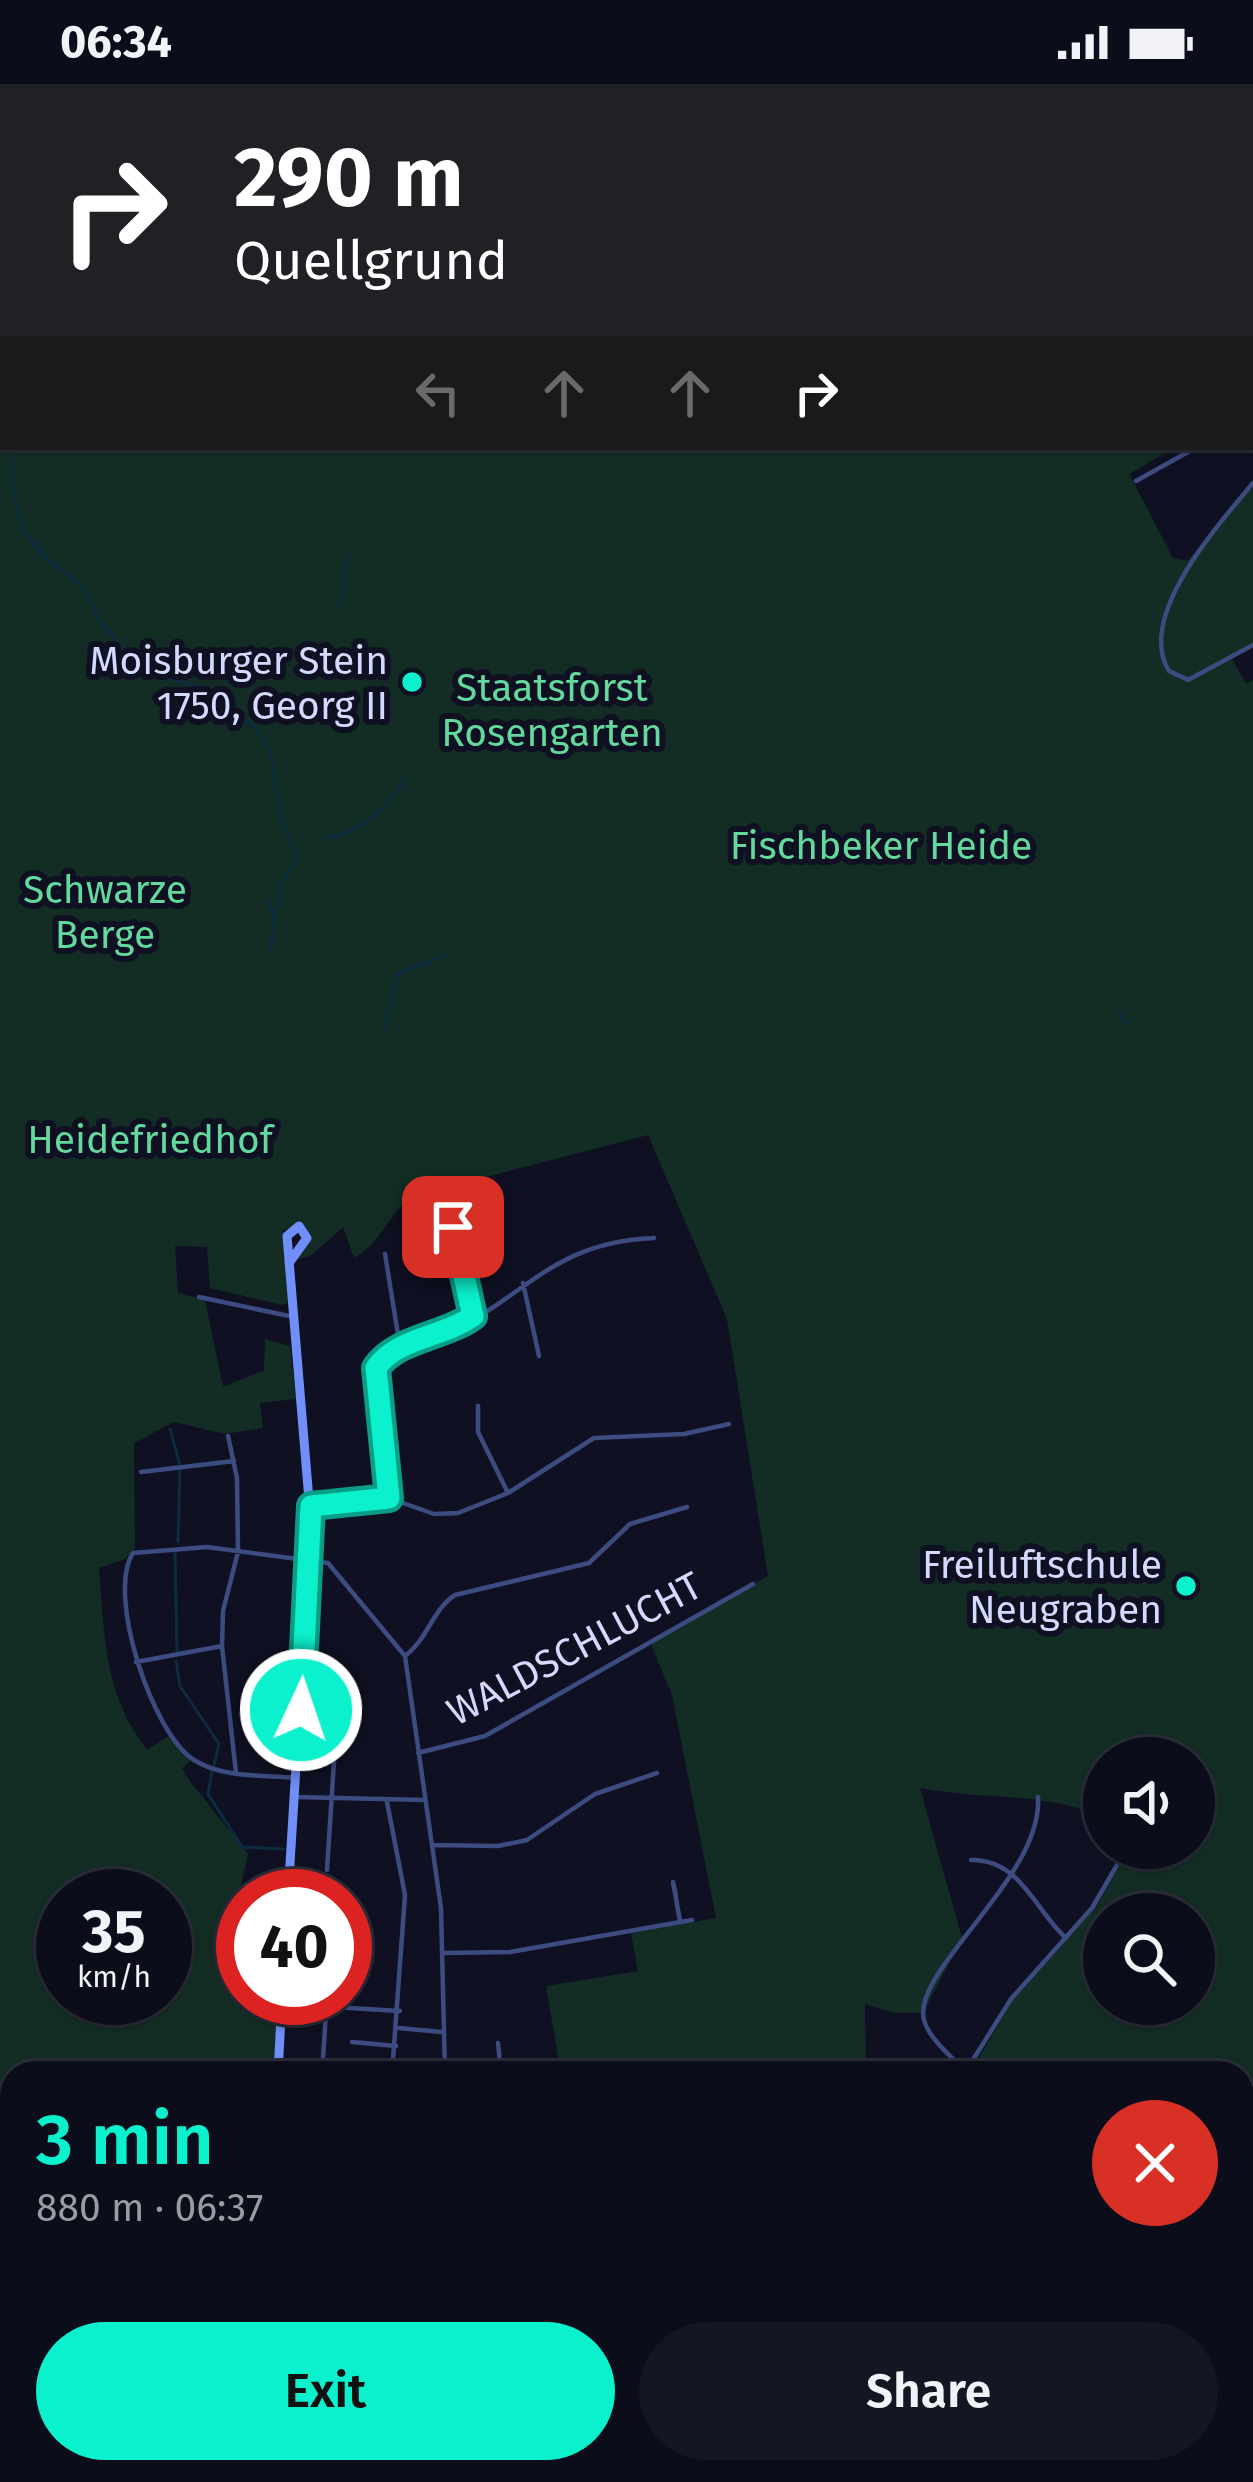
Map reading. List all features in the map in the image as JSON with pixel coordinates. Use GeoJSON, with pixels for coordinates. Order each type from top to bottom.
{"type":"FeatureCollection","features":[{"type":"Feature","properties":{"kind":"street"},"geometry":{"type":"LineString","coordinates":[[1136,481],[1192,450]]}},
{"type":"Feature","properties":{"kind":"street"},"geometry":{"type":"LineString","coordinates":[[1253,483],[1186,568],[1161,646],[1169,671],[1188,680],[1253,645]]}},
{"type":"Feature","properties":{"kind":"street"},"geometry":{"type":"LineString","coordinates":[[453,1227],[473,1316]]}},
{"type":"Feature","properties":{"kind":"street"},"geometry":{"type":"LineString","coordinates":[[389,1498],[374,1378],[381,1360],[400,1347],[451,1332],[523,1283],[607,1240],[654,1238]]}},
{"type":"Feature","properties":{"kind":"street"},"geometry":{"type":"LineString","coordinates":[[385,1254],[400,1347]]}},
{"type":"Feature","properties":{"kind":"street"},"geometry":{"type":"LineString","coordinates":[[290,1264],[311,1506],[290,1869]]}},
{"type":"Feature","properties":{"kind":"street"},"geometry":{"type":"LineString","coordinates":[[523,1283],[538,1356]]}},
{"type":"Feature","properties":{"kind":"street"},"geometry":{"type":"LineString","coordinates":[[199,1297],[294,1317]]}},
{"type":"Feature","properties":{"kind":"street"},"geometry":{"type":"LineString","coordinates":[[478,1406],[478,1432],[508,1493]]}},
{"type":"Feature","properties":{"kind":"street"},"geometry":{"type":"LineString","coordinates":[[311,1506],[389,1498],[434,1514],[458,1514],[508,1493],[594,1438],[684,1434],[729,1424]]}},
{"type":"Feature","properties":{"kind":"street"},"geometry":{"type":"LineString","coordinates":[[228,1436],[234,1461],[238,1552],[223,1611],[222,1646],[236,1773]]}},
{"type":"Feature","properties":{"kind":"street"},"geometry":{"type":"LineString","coordinates":[[141,1472],[234,1461]]}},
{"type":"Feature","properties":{"kind":"street"},"geometry":{"type":"LineString","coordinates":[[405,1657],[425,1639],[440,1609],[454,1595],[589,1563],[630,1524],[687,1507]]}},
{"type":"Feature","properties":{"kind":"street"},"geometry":{"type":"LineString","coordinates":[[296,1778],[236,1773],[204,1765],[184,1752],[152,1705],[136,1663],[127,1571],[133,1552],[175,1546],[333,1565],[405,1657],[444,1953],[444,2061]]}},
{"type":"Feature","properties":{"kind":"street","name":"WALDSCHLUCHT"},"geometry":{"type":"LineString","coordinates":[[418,1753],[485,1736],[753,1583]]}},
{"type":"Feature","properties":{"kind":"street"},"geometry":{"type":"LineString","coordinates":[[136,1663],[222,1646]]}},
{"type":"Feature","properties":{"kind":"street"},"geometry":{"type":"LineString","coordinates":[[301,1713],[338,1715],[327,1869]]}},
{"type":"Feature","properties":{"kind":"street"},"geometry":{"type":"LineString","coordinates":[[432,1845],[499,1846],[527,1840],[595,1794],[657,1773]]}},
{"type":"Feature","properties":{"kind":"street"},"geometry":{"type":"LineString","coordinates":[[295,1797],[425,1800]]}},
{"type":"Feature","properties":{"kind":"street"},"geometry":{"type":"LineString","coordinates":[[956,2061],[927,2026],[923,2013],[960,1945],[1014,1878],[1036,1830],[1038,1797]]}},
{"type":"Feature","properties":{"kind":"street"},"geometry":{"type":"LineString","coordinates":[[387,1802],[404,1895],[394,2061]]}},
{"type":"Feature","properties":{"kind":"street"},"geometry":{"type":"LineString","coordinates":[[971,1860],[990,1862],[1014,1878],[1041,1901],[1044,1918],[1066,1938]]}},
{"type":"Feature","properties":{"kind":"street"},"geometry":{"type":"LineString","coordinates":[[972,2061],[1011,2000],[1099,1897],[1115,1869]]}},
{"type":"Feature","properties":{"kind":"street"},"geometry":{"type":"LineString","coordinates":[[676,1896],[680,1921]]}},
{"type":"Feature","properties":{"kind":"street"},"geometry":{"type":"LineString","coordinates":[[444,1953],[510,1952],[692,1920]]}},
{"type":"Feature","properties":{"kind":"street"},"geometry":{"type":"LineString","coordinates":[[372,2010],[400,2011]]}},
{"type":"Feature","properties":{"kind":"street"},"geometry":{"type":"LineString","coordinates":[[279,2061],[281,2025]]}},
{"type":"Feature","properties":{"kind":"street"},"geometry":{"type":"LineString","coordinates":[[323,2061],[325,2025]]}},
{"type":"Feature","properties":{"kind":"street"},"geometry":{"type":"LineString","coordinates":[[399,2028],[443,2032]]}},
{"type":"Feature","properties":{"kind":"street"},"geometry":{"type":"LineString","coordinates":[[352,2042],[396,2046]]}},
{"type":"Feature","properties":{"kind":"street"},"geometry":{"type":"LineString","coordinates":[[498,2043],[500,2061]]}},
{"type":"Feature","properties":{"kind":"green space","name":"Staatsforst Rosengarten"},"geometry":{"type":"Polygon","coordinates":[[[0,450],[1166,450],[1129,474],[1173,558],[1187,561],[1253,487],[1253,646],[1232,659],[1246,684],[1253,680],[1253,2061],[977,2061],[1013,2000],[1083,1922],[1083,2025],[1215,2025],[1215,1893],[1104,1893],[1118,1869],[1215,1869],[1215,1737],[1083,1737],[1083,1810],[920,1788],[962,1938],[923,2013],[894,2013],[865,2004],[866,2061],[559,2061],[546,1986],[638,1971],[631,1933],[716,1918],[672,1695],[650,1642],[768,1576],[727,1319],[648,1135],[413,1196],[354,1258],[343,1227],[310,1256],[298,1259],[312,1236],[303,1225],[283,1230],[291,1301],[282,1305],[210,1288],[207,1247],[175,1246],[178,1293],[205,1300],[223,1387],[264,1370],[265,1339],[290,1346],[296,1399],[260,1403],[263,1428],[225,1434],[174,1422],[134,1443],[135,1548],[125,1559],[99,1568],[105,1640],[122,1708],[147,1750],[169,1736],[190,1761],[182,1768],[189,1780],[248,1854],[245,1869],[216,1869],[216,2025],[279,2025],[277,2061],[0,2061],[0,450]]]}},
{"type":"Feature","properties":{"kind":"waterway"},"geometry":{"type":"LineString","coordinates":[[14,450],[11,483],[23,530],[45,557],[82,586],[101,622],[129,655],[161,676],[210,690],[255,728],[271,753],[282,822],[299,857],[278,888],[281,902],[273,915]]}},
{"type":"Feature","properties":{"kind":"waterway"},"geometry":{"type":"LineString","coordinates":[[339,609],[348,556]]}},
{"type":"Feature","properties":{"kind":"waterway"},"geometry":{"type":"LineString","coordinates":[[324,838],[348,832],[372,816],[407,774]]}},
{"type":"Feature","properties":{"kind":"waterway"},"geometry":{"type":"LineString","coordinates":[[267,901],[274,917],[271,952]]}},
{"type":"Feature","properties":{"kind":"waterway"},"geometry":{"type":"LineString","coordinates":[[385,1029],[398,973],[447,955]]}},
{"type":"Feature","properties":{"kind":"waterway"},"geometry":{"type":"LineString","coordinates":[[1119,1012],[1129,1025]]}},
{"type":"Feature","properties":{"kind":"waterway"},"geometry":{"type":"LineString","coordinates":[[170,1429],[180,1465]]}},
{"type":"Feature","properties":{"kind":"waterway"},"geometry":{"type":"LineString","coordinates":[[178,1542],[180,1468]]}},
{"type":"Feature","properties":{"kind":"waterway"},"geometry":{"type":"LineString","coordinates":[[175,1553],[177,1651]]}},
{"type":"Feature","properties":{"kind":"waterway"},"geometry":{"type":"LineString","coordinates":[[176,1661],[180,1686],[219,1744],[214,1765]]}},
{"type":"Feature","properties":{"kind":"waterway"},"geometry":{"type":"LineString","coordinates":[[212,1772],[208,1794],[242,1847],[283,1849]]}},
{"type":"Feature","properties":{"kind":"place","name":"Moisburger Stein 1750, Georg II"},"geometry":{"type":"Point","coordinates":[412,682]}},
{"type":"Feature","properties":{"kind":"place","name":"Freiluftschule Neugraben"},"geometry":{"type":"Point","coordinates":[1186,1586]}},
{"type":"Feature","properties":{"kind":"route"},"geometry":{"type":"LineString","coordinates":[[301,1710],[311,1506],[389,1498],[374,1387],[376,1368],[400,1347],[451,1332],[473,1316],[453,1227]]}},
{"type":"Feature","properties":{"kind":"park label","name":"Fischbeker Heide"},"geometry":{"type":"Point","coordinates":[881,845]}},
{"type":"Feature","properties":{"kind":"park label","name":"Schwarze Berge"},"geometry":{"type":"Point","coordinates":[105,912]}},
{"type":"Feature","properties":{"kind":"park label","name":"Heidefriedhof"},"geometry":{"type":"Point","coordinates":[150,1139]}}]}
